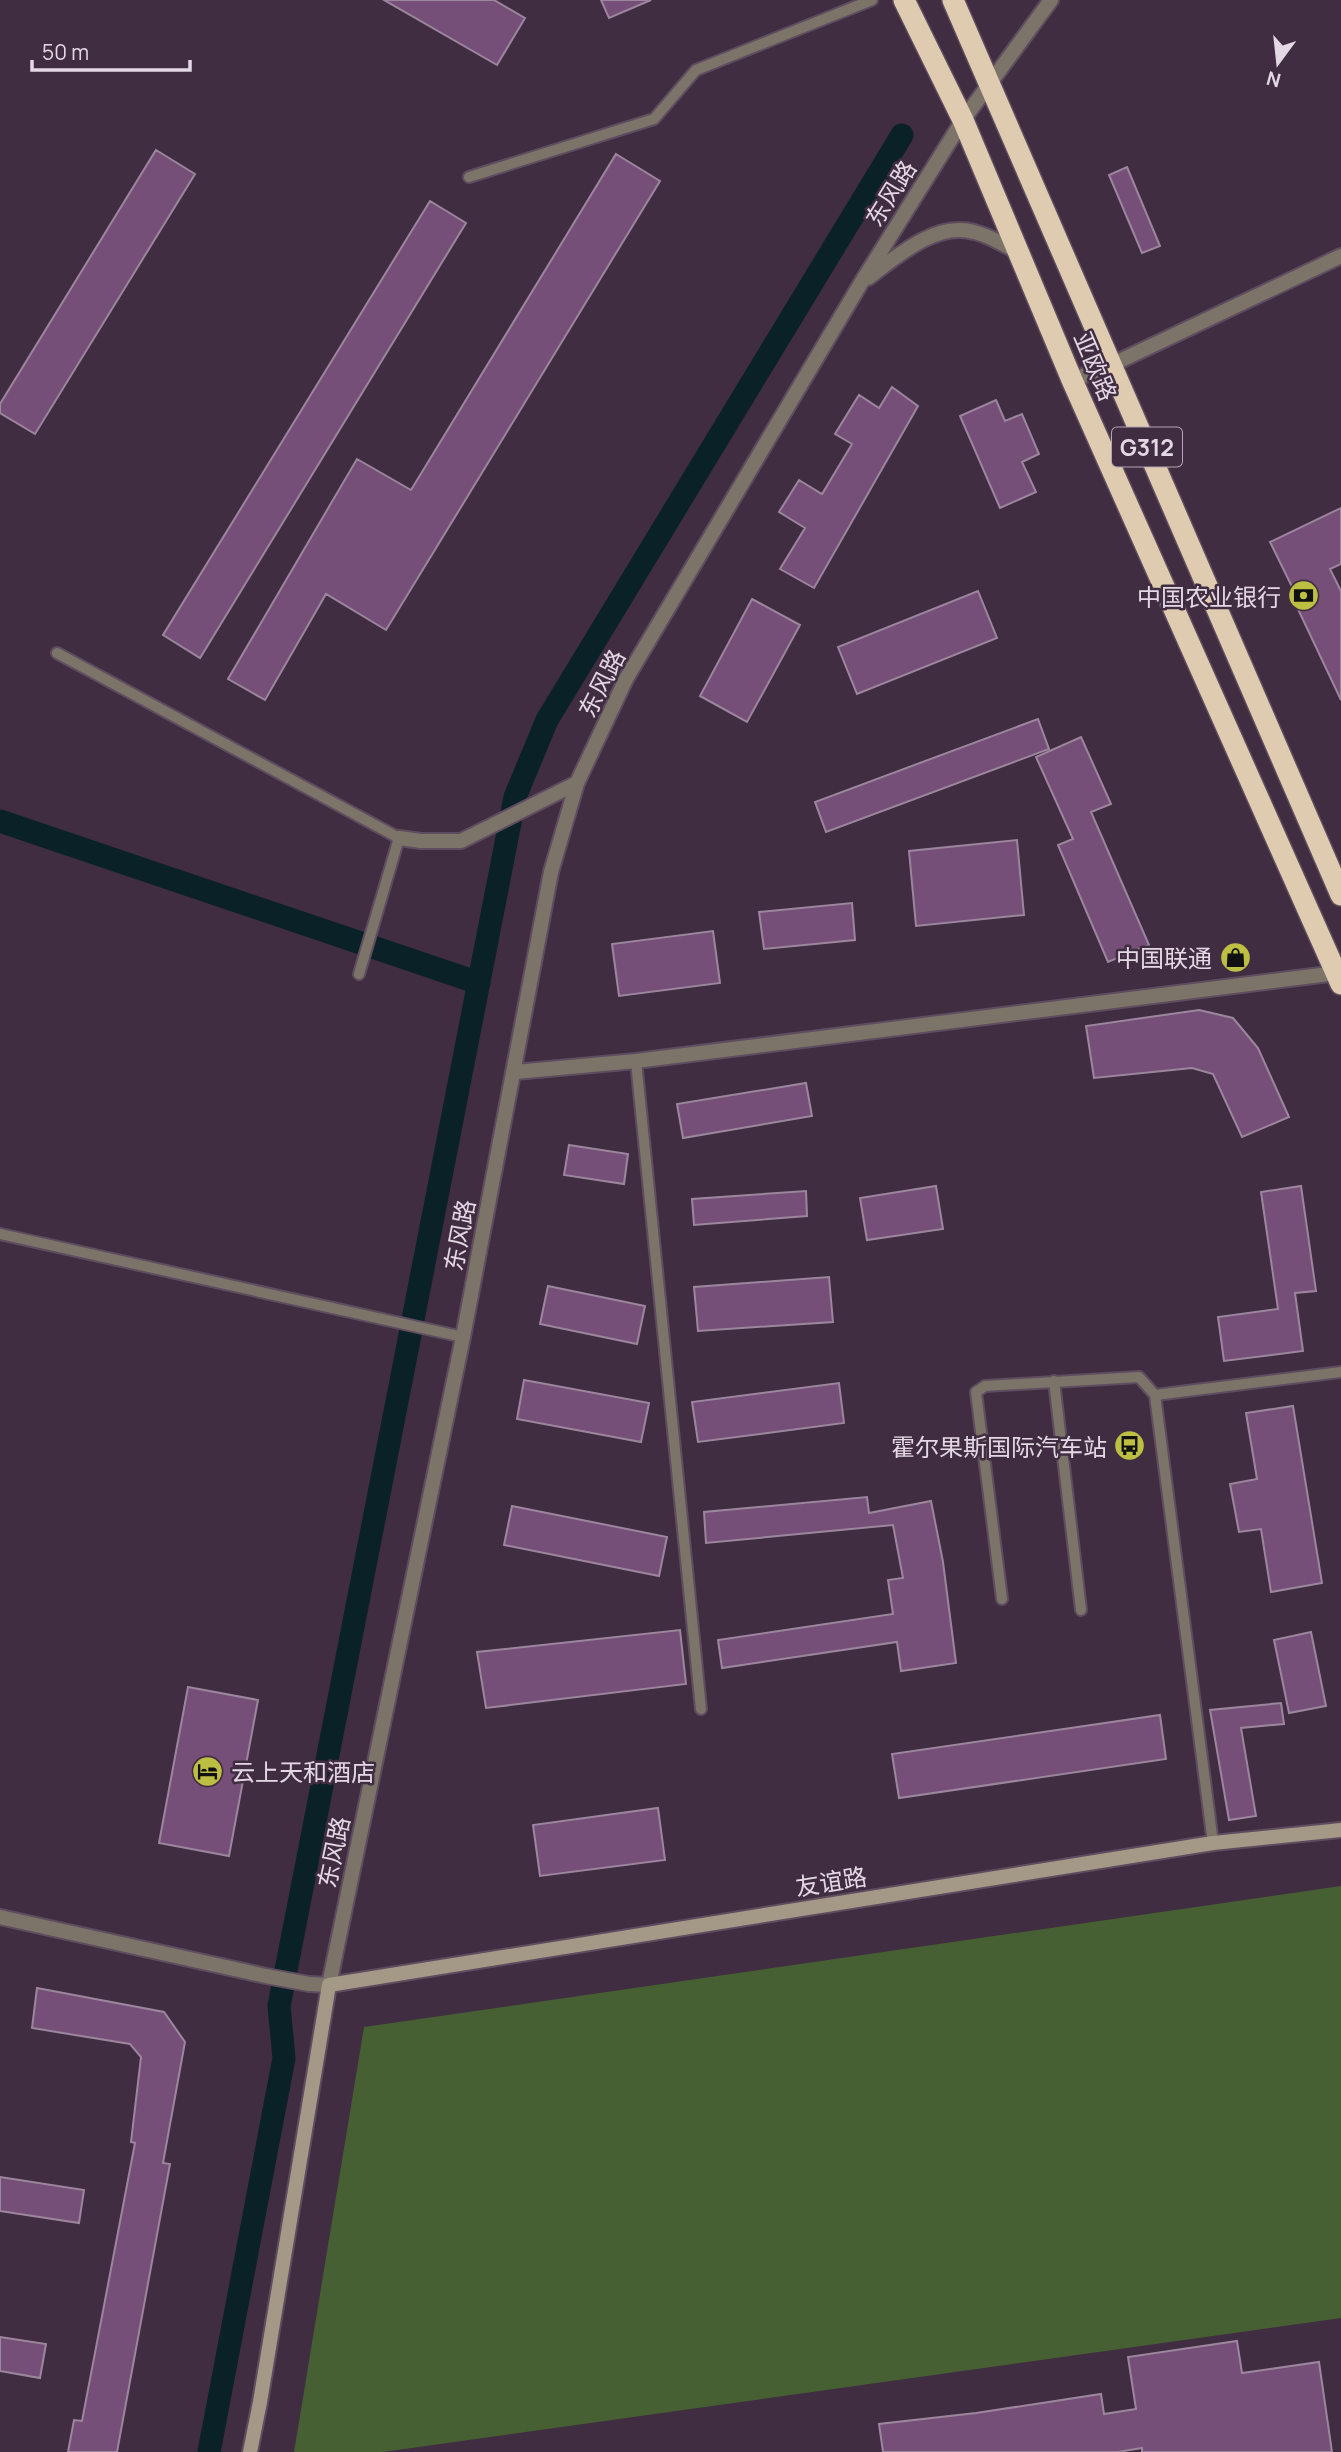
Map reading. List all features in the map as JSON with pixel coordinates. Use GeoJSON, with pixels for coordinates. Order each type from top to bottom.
{"type":"FeatureCollection","features":[{"type":"Feature","properties":{"kind":"highway","name":"亚欧路"},"geometry":{"type":"LineString","coordinates":[[904,0],[963,120],[1073,380],[1339,978]]}},
{"type":"Feature","properties":{"kind":"highway","name":"亚欧路"},"geometry":{"type":"LineString","coordinates":[[953,0],[1341,895]]}},
{"type":"Feature","properties":{"kind":"street","name":"东风路"},"geometry":{"type":"LineString","coordinates":[[250,2452],[329,1985],[463,1337],[551,872],[577,783],[626,679],[861,284],[963,120],[1051,0]]}},
{"type":"Feature","properties":{"kind":"street"},"geometry":{"type":"LineString","coordinates":[[861,284],[906,250],[935,235],[955,230],[974,232],[1019,253]]}},
{"type":"Feature","properties":{"kind":"street"},"geometry":{"type":"LineString","coordinates":[[1073,380],[1111,365],[1341,256]]}},
{"type":"Feature","properties":{"kind":"street"},"geometry":{"type":"LineString","coordinates":[[399,838],[461,841],[577,783]]}},
{"type":"Feature","properties":{"kind":"street"},"geometry":{"type":"LineString","coordinates":[[514,1072],[636,1061],[1339,978]]}},
{"type":"Feature","properties":{"kind":"street","name":"友谊路"},"geometry":{"type":"LineString","coordinates":[[329,1985],[1213,1843],[1341,1830]]}},
{"type":"Feature","properties":{"kind":"street"},"geometry":{"type":"LineString","coordinates":[[0,1917],[266,1976],[329,1985]]}},
{"type":"Feature","properties":{"kind":"lane"},"geometry":{"type":"LineString","coordinates":[[469,177],[654,119],[696,70],[872,0]]}},
{"type":"Feature","properties":{"kind":"lane"},"geometry":{"type":"LineString","coordinates":[[57,653],[399,838],[359,974]]}},
{"type":"Feature","properties":{"kind":"lane"},"geometry":{"type":"LineString","coordinates":[[636,1061],[701,1709]]}},
{"type":"Feature","properties":{"kind":"lane"},"geometry":{"type":"LineString","coordinates":[[0,1234],[463,1337]]}},
{"type":"Feature","properties":{"kind":"lane"},"geometry":{"type":"LineString","coordinates":[[1156,1395],[1341,1372]]}},
{"type":"Feature","properties":{"kind":"lane"},"geometry":{"type":"LineString","coordinates":[[1002,1599],[975,1396],[979,1389],[985,1386],[1136,1376],[1156,1395],[1213,1843]]}},
{"type":"Feature","properties":{"kind":"lane"},"geometry":{"type":"LineString","coordinates":[[1054,1381],[1081,1610]]}},
{"type":"Feature","properties":{"kind":"green space"},"geometry":{"type":"Polygon","coordinates":[[[1341,1886],[1341,2318],[383,2452],[294,2452],[364,2027],[1341,1886]]]}},
{"type":"Feature","properties":{"kind":"building"},"geometry":{"type":"Polygon","coordinates":[[[384,0],[494,0],[525,18],[497,65],[384,0]]]}},
{"type":"Feature","properties":{"kind":"building"},"geometry":{"type":"Polygon","coordinates":[[[601,0],[651,0],[609,18],[601,0]]]}},
{"type":"Feature","properties":{"kind":"building"},"geometry":{"type":"Polygon","coordinates":[[[156,150],[195,174],[35,434],[0,413],[0,404],[156,150]]]}},
{"type":"Feature","properties":{"kind":"building"},"geometry":{"type":"Polygon","coordinates":[[[616,154],[660,181],[386,630],[326,594],[265,700],[228,679],[357,459],[411,490],[616,154]]]}},
{"type":"Feature","properties":{"kind":"building"},"geometry":{"type":"Polygon","coordinates":[[[1127,167],[1160,246],[1142,253],[1109,175],[1127,167]]]}},
{"type":"Feature","properties":{"kind":"building"},"geometry":{"type":"Polygon","coordinates":[[[430,201],[466,223],[200,658],[163,635],[430,201]]]}},
{"type":"Feature","properties":{"kind":"building"},"geometry":{"type":"Polygon","coordinates":[[[892,387],[918,406],[814,588],[780,569],[805,528],[779,512],[799,480],[822,494],[852,444],[835,434],[859,395],[879,408],[892,387]]]}},
{"type":"Feature","properties":{"kind":"building"},"geometry":{"type":"Polygon","coordinates":[[[996,400],[1005,421],[1022,414],[1039,454],[1022,462],[1036,492],[1000,508],[960,416],[996,400]]]}},
{"type":"Feature","properties":{"kind":"building"},"geometry":{"type":"Polygon","coordinates":[[[1341,508],[1341,564],[1330,569],[1341,591],[1341,700],[1296,605],[1300,603],[1270,542],[1341,508]]]}},
{"type":"Feature","properties":{"kind":"building"},"geometry":{"type":"Polygon","coordinates":[[[978,591],[997,638],[857,694],[838,647],[978,591]]]}},
{"type":"Feature","properties":{"kind":"building"},"geometry":{"type":"Polygon","coordinates":[[[752,599],[800,625],[747,722],[700,696],[752,599]]]}},
{"type":"Feature","properties":{"kind":"building"},"geometry":{"type":"Polygon","coordinates":[[[1038,719],[1049,749],[826,832],[815,802],[1038,719]]]}},
{"type":"Feature","properties":{"kind":"building"},"geometry":{"type":"Polygon","coordinates":[[[1081,737],[1111,804],[1091,812],[1149,945],[1108,962],[1058,845],[1073,839],[1036,757],[1081,737]]]}},
{"type":"Feature","properties":{"kind":"building"},"geometry":{"type":"Polygon","coordinates":[[[1017,840],[1024,915],[916,926],[909,851],[1017,840]]]}},
{"type":"Feature","properties":{"kind":"building"},"geometry":{"type":"Polygon","coordinates":[[[852,903],[855,940],[764,949],[759,912],[852,903]]]}},
{"type":"Feature","properties":{"kind":"building"},"geometry":{"type":"Polygon","coordinates":[[[713,931],[720,983],[619,996],[612,944],[713,931]]]}},
{"type":"Feature","properties":{"kind":"building"},"geometry":{"type":"Polygon","coordinates":[[[1199,1010],[1233,1018],[1258,1048],[1289,1117],[1242,1137],[1213,1074],[1192,1068],[1094,1078],[1086,1026],[1199,1010]]]}},
{"type":"Feature","properties":{"kind":"building"},"geometry":{"type":"Polygon","coordinates":[[[806,1083],[812,1116],[683,1138],[677,1104],[806,1083]]]}},
{"type":"Feature","properties":{"kind":"building"},"geometry":{"type":"Polygon","coordinates":[[[569,1145],[628,1154],[624,1184],[564,1175],[569,1145]]]}},
{"type":"Feature","properties":{"kind":"building"},"geometry":{"type":"Polygon","coordinates":[[[936,1186],[943,1229],[867,1240],[860,1198],[936,1186]]]}},
{"type":"Feature","properties":{"kind":"building"},"geometry":{"type":"Polygon","coordinates":[[[1301,1186],[1316,1291],[1295,1293],[1303,1351],[1224,1361],[1218,1317],[1278,1309],[1261,1192],[1301,1186]]]}},
{"type":"Feature","properties":{"kind":"building"},"geometry":{"type":"Polygon","coordinates":[[[806,1191],[807,1216],[694,1225],[692,1199],[806,1191]]]}},
{"type":"Feature","properties":{"kind":"building"},"geometry":{"type":"Polygon","coordinates":[[[829,1277],[833,1322],[698,1331],[694,1287],[829,1277]]]}},
{"type":"Feature","properties":{"kind":"building"},"geometry":{"type":"Polygon","coordinates":[[[548,1286],[645,1306],[637,1344],[540,1324],[548,1286]]]}},
{"type":"Feature","properties":{"kind":"building"},"geometry":{"type":"Polygon","coordinates":[[[524,1380],[649,1403],[641,1442],[517,1419],[524,1380]]]}},
{"type":"Feature","properties":{"kind":"building"},"geometry":{"type":"Polygon","coordinates":[[[839,1383],[844,1423],[698,1442],[692,1402],[839,1383]]]}},
{"type":"Feature","properties":{"kind":"building"},"geometry":{"type":"Polygon","coordinates":[[[1293,1406],[1322,1583],[1271,1592],[1261,1529],[1239,1532],[1230,1484],[1257,1479],[1246,1413],[1293,1406]]]}},
{"type":"Feature","properties":{"kind":"building"},"geometry":{"type":"Polygon","coordinates":[[[867,1497],[869,1513],[931,1501],[943,1562],[956,1663],[901,1671],[897,1642],[722,1668],[718,1640],[893,1614],[888,1580],[903,1578],[893,1525],[706,1543],[704,1512],[867,1497]]]}},
{"type":"Feature","properties":{"kind":"building"},"geometry":{"type":"Polygon","coordinates":[[[512,1506],[667,1537],[659,1576],[504,1545],[512,1506]]]}},
{"type":"Feature","properties":{"kind":"building"},"geometry":{"type":"Polygon","coordinates":[[[680,1630],[686,1684],[486,1708],[477,1652],[680,1630]]]}},
{"type":"Feature","properties":{"kind":"building"},"geometry":{"type":"Polygon","coordinates":[[[1311,1632],[1326,1706],[1289,1713],[1274,1640],[1311,1632]]]}},
{"type":"Feature","properties":{"kind":"building"},"geometry":{"type":"Polygon","coordinates":[[[188,1687],[258,1700],[229,1856],[159,1843],[188,1687]]]}},
{"type":"Feature","properties":{"kind":"building"},"geometry":{"type":"Polygon","coordinates":[[[1281,1703],[1284,1724],[1241,1728],[1256,1816],[1229,1820],[1210,1710],[1281,1703]]]}},
{"type":"Feature","properties":{"kind":"building"},"geometry":{"type":"Polygon","coordinates":[[[1160,1715],[1166,1759],[899,1798],[892,1754],[1160,1715]]]}},
{"type":"Feature","properties":{"kind":"building"},"geometry":{"type":"Polygon","coordinates":[[[658,1808],[665,1860],[540,1876],[533,1825],[658,1808]]]}},
{"type":"Feature","properties":{"kind":"building"},"geometry":{"type":"Polygon","coordinates":[[[37,1988],[164,2012],[185,2042],[163,2163],[170,2164],[117,2452],[68,2452],[74,2420],[82,2421],[135,2143],[131,2142],[141,2057],[130,2044],[32,2028],[37,1988]]]}},
{"type":"Feature","properties":{"kind":"building"},"geometry":{"type":"Polygon","coordinates":[[[0,2177],[84,2190],[79,2223],[0,2211],[0,2177]]]}},
{"type":"Feature","properties":{"kind":"building"},"geometry":{"type":"Polygon","coordinates":[[[0,2337],[46,2344],[40,2378],[0,2371],[0,2337]]]}},
{"type":"Feature","properties":{"kind":"building"},"geometry":{"type":"Polygon","coordinates":[[[1237,2341],[1242,2373],[1319,2362],[1332,2452],[1142,2452],[1142,2448],[1118,2452],[883,2452],[879,2424],[1101,2394],[1104,2414],[1136,2409],[1128,2357],[1237,2341]]]}},
{"type":"Feature","properties":{"kind":"waterway"},"geometry":{"type":"LineString","coordinates":[[209,2452],[284,2058],[279,2006],[515,797],[547,720],[902,135]]}},
{"type":"Feature","properties":{"kind":"waterway"},"geometry":{"type":"LineString","coordinates":[[0,821],[479,983]]}},
{"type":"Feature","properties":{"kind":"place","name":"中国农业银行"},"geometry":{"type":"Point","coordinates":[1304,596]}},
{"type":"Feature","properties":{"kind":"place","name":"中国联通"},"geometry":{"type":"Point","coordinates":[1235,957]}},
{"type":"Feature","properties":{"kind":"place","name":"霍尔果斯国际汽车站"},"geometry":{"type":"Point","coordinates":[1130,1446]}},
{"type":"Feature","properties":{"kind":"place","name":"云上天和酒店"},"geometry":{"type":"Point","coordinates":[208,1771]}}]}
